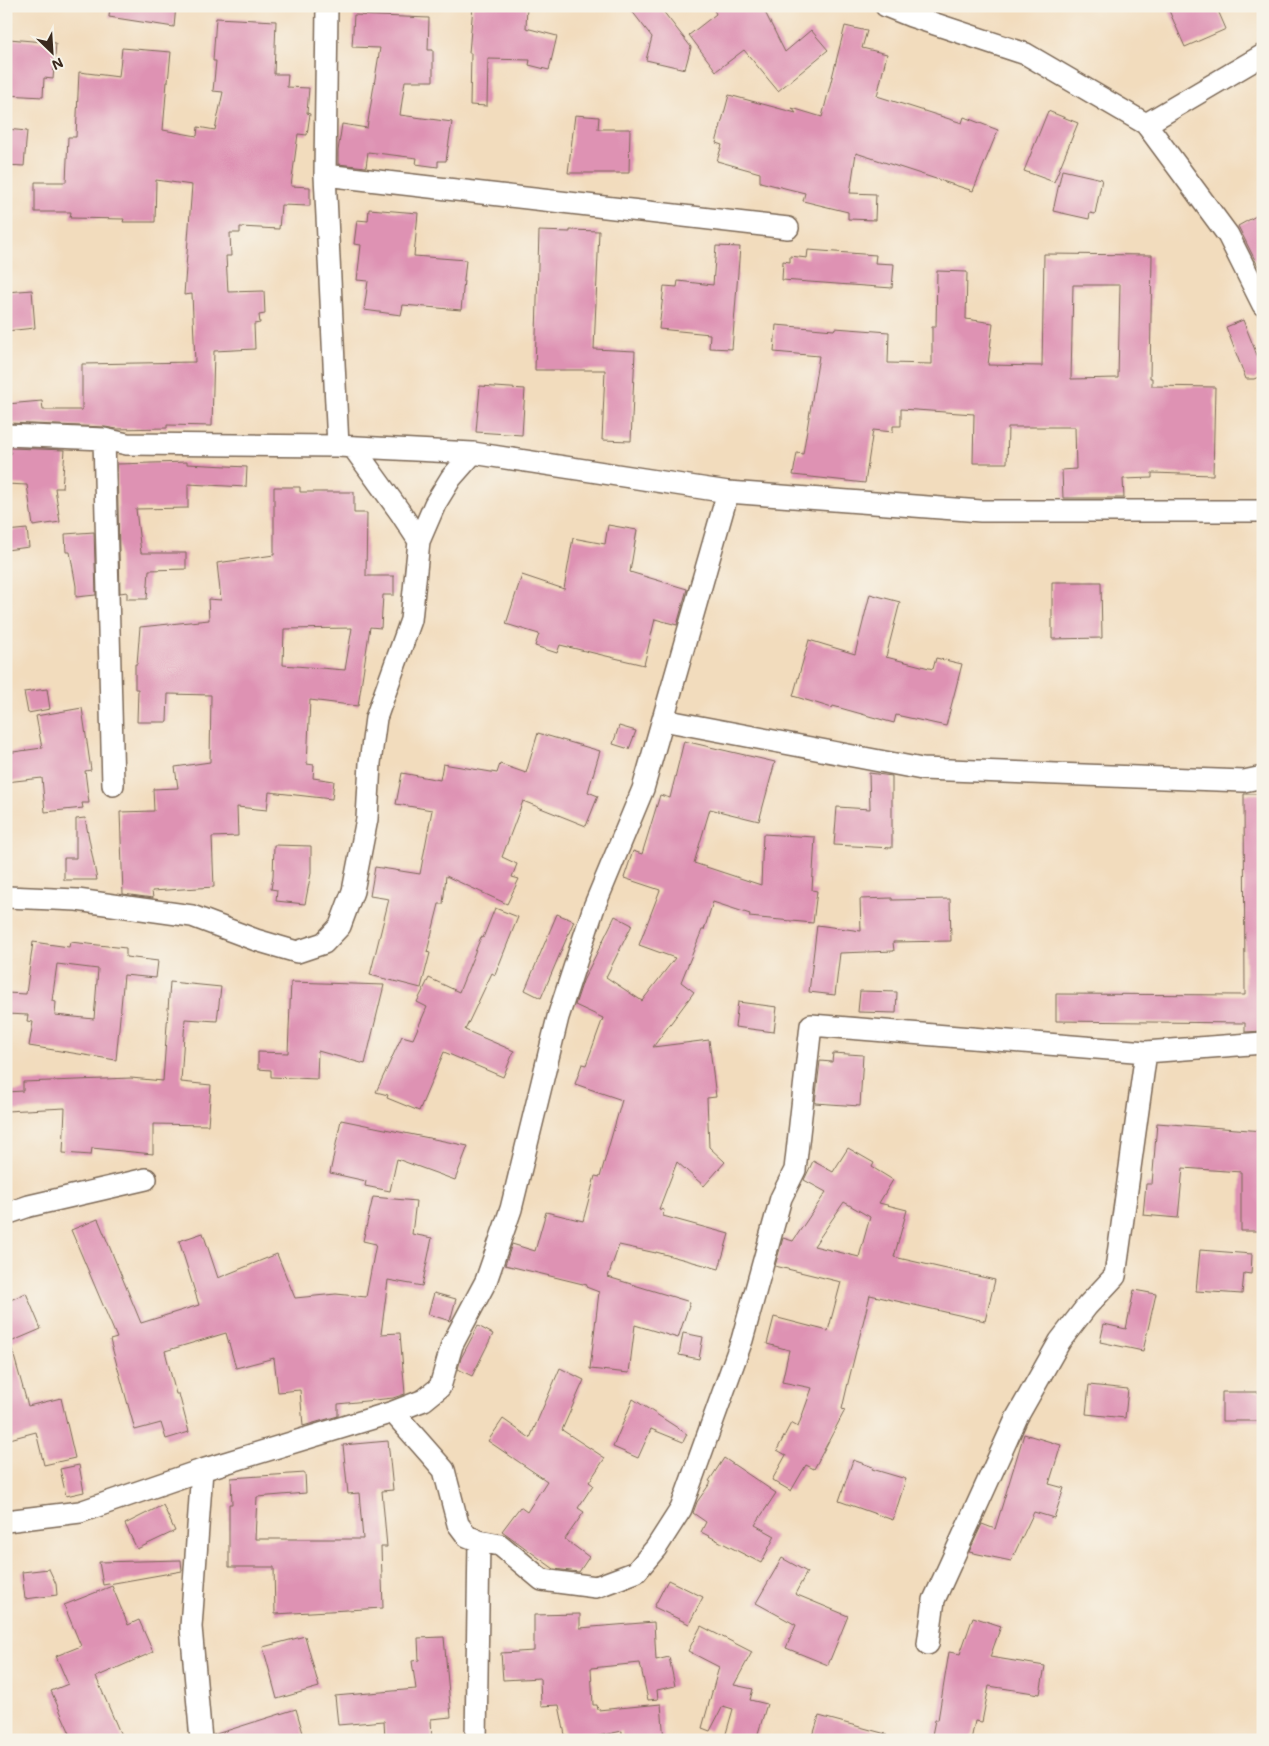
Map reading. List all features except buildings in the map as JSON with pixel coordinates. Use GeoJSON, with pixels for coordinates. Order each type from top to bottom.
{"type":"FeatureCollection","features":[{"type":"Feature","properties":{"kind":"street"},"geometry":{"type":"LineString","coordinates":[[327,6],[325,176],[346,447],[400,512],[419,542]]}},
{"type":"Feature","properties":{"kind":"street"},"geometry":{"type":"LineString","coordinates":[[886,6],[915,11],[1026,54],[1146,124],[1228,235],[1263,305]]}},
{"type":"Feature","properties":{"kind":"street"},"geometry":{"type":"LineString","coordinates":[[1146,124],[1263,55]]}},
{"type":"Feature","properties":{"kind":"street"},"geometry":{"type":"LineString","coordinates":[[325,176],[788,228]]}},
{"type":"Feature","properties":{"kind":"street"},"geometry":{"type":"LineString","coordinates":[[6,435],[104,438],[127,444],[346,447],[473,453],[728,492],[981,512],[1263,511]]}},
{"type":"Feature","properties":{"kind":"street"},"geometry":{"type":"LineString","coordinates":[[104,438],[114,785]]}},
{"type":"Feature","properties":{"kind":"street"},"geometry":{"type":"LineString","coordinates":[[6,897],[78,900],[192,916],[256,940],[297,952],[324,943],[340,926],[353,891],[367,819],[370,763],[376,718],[411,620],[419,542],[435,504],[451,478],[473,453]]}},
{"type":"Feature","properties":{"kind":"street"},"geometry":{"type":"LineString","coordinates":[[6,1521],[80,1512],[202,1470],[393,1412],[424,1400],[440,1388],[452,1345],[486,1281],[511,1208],[558,1017],[594,907],[643,790],[728,492]]}},
{"type":"Feature","properties":{"kind":"street"},"geometry":{"type":"LineString","coordinates":[[664,720],[922,769],[1244,781],[1263,776]]}},
{"type":"Feature","properties":{"kind":"street"},"geometry":{"type":"LineString","coordinates":[[393,1412],[444,1470],[458,1524],[467,1536],[479,1541],[500,1545],[542,1580],[596,1587],[636,1572],[656,1548],[682,1509],[742,1340],[781,1198],[795,1170],[811,1026],[1146,1052],[1263,1044]]}},
{"type":"Feature","properties":{"kind":"street"},"geometry":{"type":"LineString","coordinates":[[928,1644],[934,1600],[1018,1417],[1060,1341],[1087,1306],[1115,1276],[1146,1052]]}},
{"type":"Feature","properties":{"kind":"street"},"geometry":{"type":"LineString","coordinates":[[6,1214],[29,1206],[146,1179]]}},
{"type":"Feature","properties":{"kind":"street"},"geometry":{"type":"LineString","coordinates":[[414,1436],[424,1400]]}},
{"type":"Feature","properties":{"kind":"street"},"geometry":{"type":"LineString","coordinates":[[201,1740],[191,1627],[202,1470]]}},
{"type":"Feature","properties":{"kind":"street"},"geometry":{"type":"LineString","coordinates":[[476,1740],[479,1541]]}}]}
